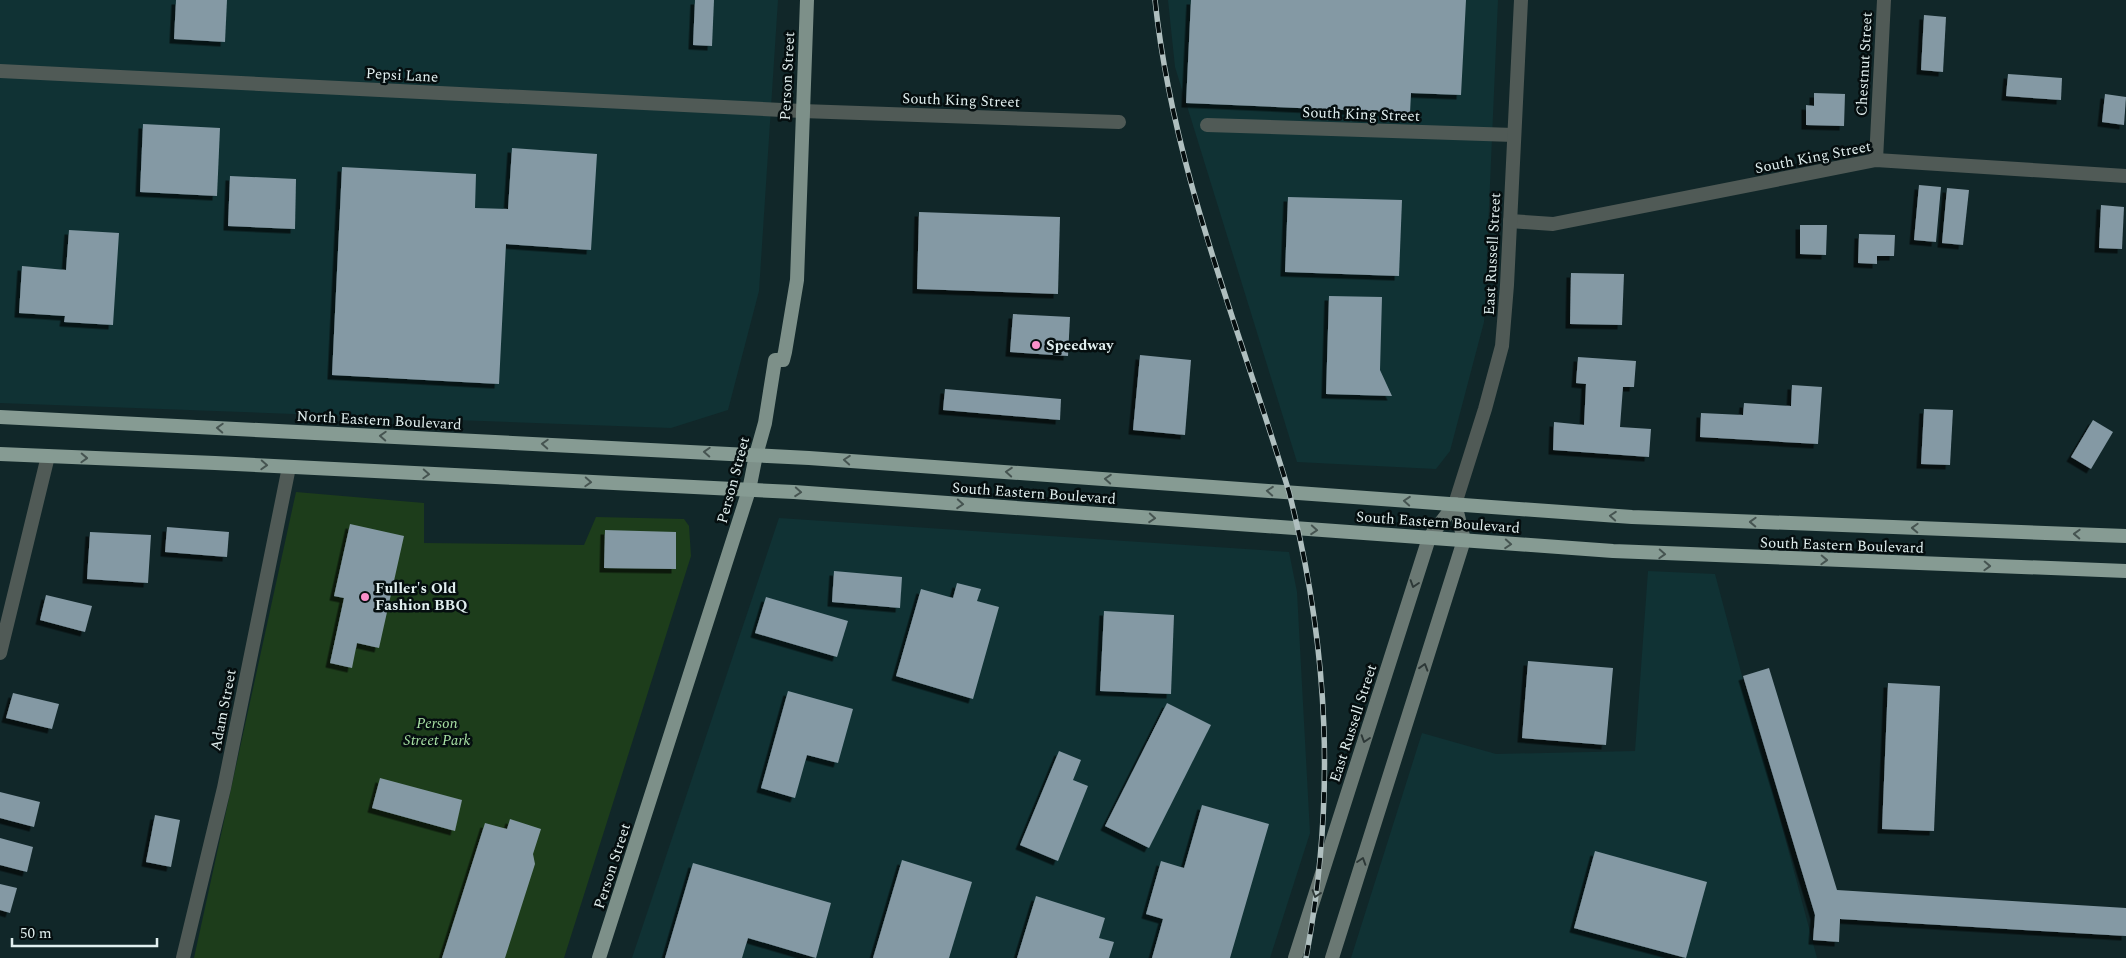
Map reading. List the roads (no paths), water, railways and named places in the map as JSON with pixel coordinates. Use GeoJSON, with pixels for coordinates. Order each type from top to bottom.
{"type":"FeatureCollection","features":[{"type":"Feature","properties":{"kind":"highway","name":"North Eastern Boulevard"},"geometry":{"type":"LineString","coordinates":[[0,417],[756,455]]}},
{"type":"Feature","properties":{"kind":"highway"},"geometry":{"type":"LineString","coordinates":[[0,454],[749,490]]}},
{"type":"Feature","properties":{"kind":"highway","name":"South Eastern Boulevard"},"geometry":{"type":"LineString","coordinates":[[756,455],[1678,519],[2126,536]]}},
{"type":"Feature","properties":{"kind":"highway","name":"South Eastern Boulevard"},"geometry":{"type":"LineString","coordinates":[[749,490],[1704,556],[2126,571]]}},
{"type":"Feature","properties":{"kind":"main road","name":"Person Street"},"geometry":{"type":"LineString","coordinates":[[599,958],[749,490],[765,423],[775,360],[783,360],[792,320],[797,280],[807,0]]}},
{"type":"Feature","properties":{"kind":"main road","name":"East Russell Street"},"geometry":{"type":"LineString","coordinates":[[1296,958],[1429,538],[1456,504]]}},
{"type":"Feature","properties":{"kind":"main road","name":"East Russell Street"},"geometry":{"type":"LineString","coordinates":[[1456,504],[1464,540]]}},
{"type":"Feature","properties":{"kind":"main road"},"geometry":{"type":"LineString","coordinates":[[1332,958],[1464,540]]}},
{"type":"Feature","properties":{"kind":"street","name":"East Russell Street"},"geometry":{"type":"LineString","coordinates":[[1456,504],[1502,346],[1507,285],[1521,0]]}},
{"type":"Feature","properties":{"kind":"street","name":"Chestnut Street"},"geometry":{"type":"LineString","coordinates":[[1876,160],[1884,0]]}},
{"type":"Feature","properties":{"kind":"street","name":"Pepsi Lane"},"geometry":{"type":"LineString","coordinates":[[0,71],[802,111]]}},
{"type":"Feature","properties":{"kind":"street","name":"South King Street"},"geometry":{"type":"LineString","coordinates":[[802,111],[1119,122]]}},
{"type":"Feature","properties":{"kind":"street","name":"South King Street"},"geometry":{"type":"LineString","coordinates":[[1207,125],[1514,135]]}},
{"type":"Feature","properties":{"kind":"street","name":"South King Street"},"geometry":{"type":"LineString","coordinates":[[1510,221],[1553,224],[1876,160],[2126,176]]}},
{"type":"Feature","properties":{"kind":"street"},"geometry":{"type":"LineString","coordinates":[[0,653],[48,456]]}},
{"type":"Feature","properties":{"kind":"street","name":"Adam Street"},"geometry":{"type":"LineString","coordinates":[[183,958],[224,788],[289,467]]}},
{"type":"Feature","properties":{"kind":"railway"},"geometry":{"type":"LineString","coordinates":[[1155,0],[1164,64],[1192,188],[1289,492],[1313,608],[1324,724],[1324,782],[1322,840],[1316,899],[1306,958]]}},
{"type":"Feature","properties":{"kind":"place","name":"Speedway"},"geometry":{"type":"Point","coordinates":[1036,345]}},
{"type":"Feature","properties":{"kind":"place","name":"Fuller's Old Fashion BBQ"},"geometry":{"type":"Point","coordinates":[365,597]}},
{"type":"Feature","properties":{"kind":"park label","name":"Person Street Park"},"geometry":{"type":"Point","coordinates":[437,732]}}]}
